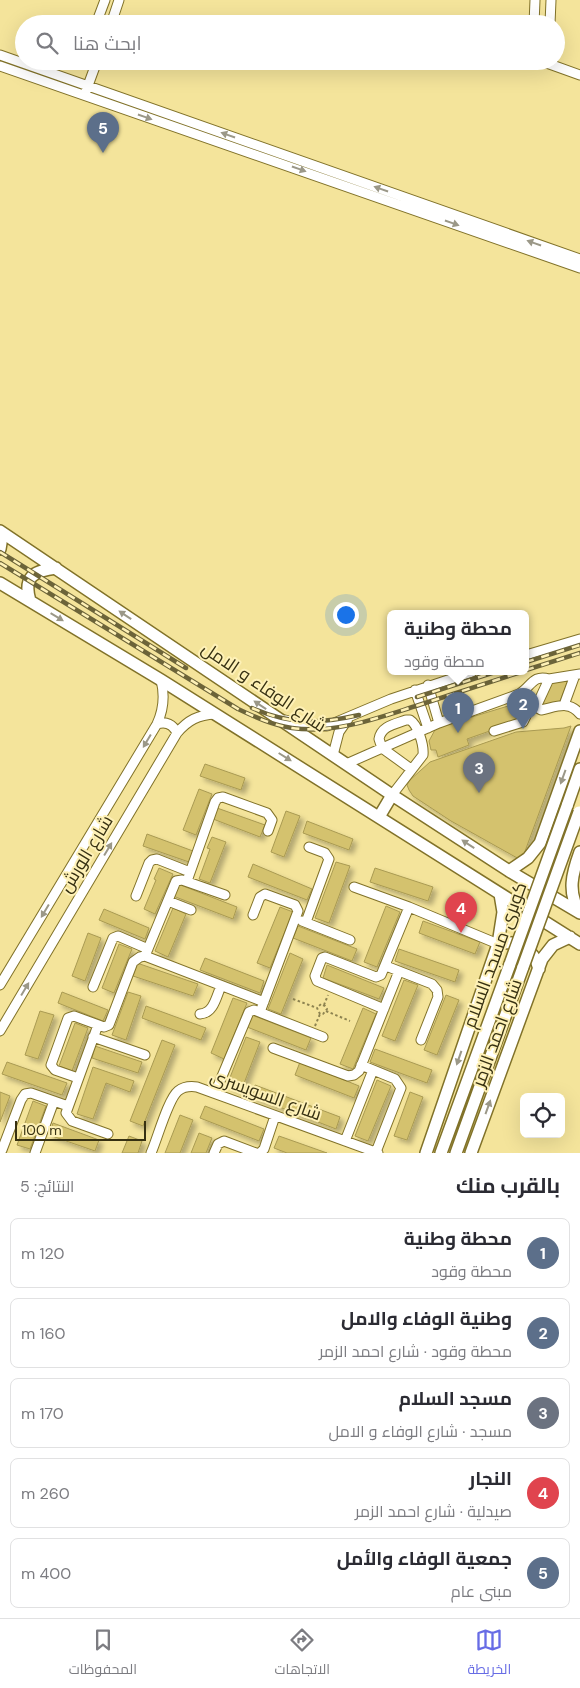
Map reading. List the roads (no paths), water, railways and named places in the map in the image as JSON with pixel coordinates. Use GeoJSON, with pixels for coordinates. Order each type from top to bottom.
{"type":"FeatureCollection","features":[{"type":"Feature","properties":{"kind":"main road"},"geometry":{"type":"LineString","coordinates":[[0,531],[0,549]]}},
{"type":"Feature","properties":{"kind":"main road","name":"شارع الوفاء و الامل"},"geometry":{"type":"LineString","coordinates":[[0,531],[392,795],[509,871],[580,913]]}},
{"type":"Feature","properties":{"kind":"main road"},"geometry":{"type":"LineString","coordinates":[[30,601],[27,590],[32,577],[40,570],[56,568]]}},
{"type":"Feature","properties":{"kind":"main road"},"geometry":{"type":"LineString","coordinates":[[0,583],[161,680],[580,944]]}},
{"type":"Feature","properties":{"kind":"main road"},"geometry":{"type":"LineString","coordinates":[[509,871],[528,858],[540,843],[580,731]]}},
{"type":"Feature","properties":{"kind":"main road","name":"كوبرى مسجد السلام"},"geometry":{"type":"LineString","coordinates":[[441,1153],[580,769]]}},
{"type":"Feature","properties":{"kind":"main road"},"geometry":{"type":"LineString","coordinates":[[379,817],[392,795]]}},
{"type":"Feature","properties":{"kind":"main road","name":"كوبرى مسجد السلام"},"geometry":{"type":"LineString","coordinates":[[456,1153],[580,810]]}},
{"type":"Feature","properties":{"kind":"main road"},"geometry":{"type":"LineString","coordinates":[[540,843],[543,858],[551,865],[565,869],[578,867]]}},
{"type":"Feature","properties":{"kind":"main road"},"geometry":{"type":"LineString","coordinates":[[580,852],[578,867],[571,886],[574,900],[580,913]]}},
{"type":"Feature","properties":{"kind":"main road","name":"شارع احمد الزمر"},"geometry":{"type":"LineString","coordinates":[[426,1153],[498,944],[503,912],[500,894]]}},
{"type":"Feature","properties":{"kind":"main road","name":"شارع احمد الزمر"},"geometry":{"type":"LineString","coordinates":[[472,1153],[542,959],[549,949],[570,937]]}},
{"type":"Feature","properties":{"kind":"main road"},"geometry":{"type":"LineString","coordinates":[[498,944],[516,943],[527,948],[535,958],[539,969]]}},
{"type":"Feature","properties":{"kind":"street"},"geometry":{"type":"LineString","coordinates":[[99,15],[105,0]]}},
{"type":"Feature","properties":{"kind":"street"},"geometry":{"type":"LineString","coordinates":[[114,15],[119,0]]}},
{"type":"Feature","properties":{"kind":"street"},"geometry":{"type":"LineString","coordinates":[[534,15],[535,0]]}},
{"type":"Feature","properties":{"kind":"street"},"geometry":{"type":"LineString","coordinates":[[550,15],[551,0]]}},
{"type":"Feature","properties":{"kind":"street"},"geometry":{"type":"LineString","coordinates":[[0,55],[15,60]]}},
{"type":"Feature","properties":{"kind":"street"},"geometry":{"type":"LineString","coordinates":[[0,66],[580,268]]}},
{"type":"Feature","properties":{"kind":"street"},"geometry":{"type":"LineString","coordinates":[[565,69],[580,75]]}},
{"type":"Feature","properties":{"kind":"street"},"geometry":{"type":"LineString","coordinates":[[43,70],[580,259]]}},
{"type":"Feature","properties":{"kind":"street"},"geometry":{"type":"LineString","coordinates":[[85,96],[94,70]]}},
{"type":"Feature","properties":{"kind":"street"},"geometry":{"type":"LineString","coordinates":[[56,86],[60,76]]}},
{"type":"Feature","properties":{"kind":"street"},"geometry":{"type":"LineString","coordinates":[[529,654],[580,638]]}},
{"type":"Feature","properties":{"kind":"street"},"geometry":{"type":"LineString","coordinates":[[346,764],[439,723],[523,692],[534,679],[542,677],[548,679],[577,674]]}},
{"type":"Feature","properties":{"kind":"street"},"geometry":{"type":"LineString","coordinates":[[564,705],[577,674]]}},
{"type":"Feature","properties":{"kind":"street"},"geometry":{"type":"LineString","coordinates":[[282,720],[318,727],[334,724],[349,716],[428,685],[462,675]]}},
{"type":"Feature","properties":{"kind":"street"},"geometry":{"type":"LineString","coordinates":[[536,707],[548,679]]}},
{"type":"Feature","properties":{"kind":"street","name":"شارع الورش"},"geometry":{"type":"LineString","coordinates":[[0,985],[157,724],[162,714],[164,702],[161,680]]}},
{"type":"Feature","properties":{"kind":"street"},"geometry":{"type":"LineString","coordinates":[[428,685],[439,723]]}},
{"type":"Feature","properties":{"kind":"street"},"geometry":{"type":"LineString","coordinates":[[415,690],[428,728]]}},
{"type":"Feature","properties":{"kind":"street"},"geometry":{"type":"LineString","coordinates":[[513,696],[524,707],[530,709],[536,707],[541,710],[564,705],[573,707],[580,714]]}},
{"type":"Feature","properties":{"kind":"street"},"geometry":{"type":"LineString","coordinates":[[494,731],[523,722],[526,716],[524,707]]}},
{"type":"Feature","properties":{"kind":"street","name":"شارع الورش"},"geometry":{"type":"LineString","coordinates":[[0,1031],[176,733],[193,718],[215,714]]}},
{"type":"Feature","properties":{"kind":"street"},"geometry":{"type":"LineString","coordinates":[[333,755],[339,732],[349,716]]}},
{"type":"Feature","properties":{"kind":"street"},"geometry":{"type":"LineString","coordinates":[[392,795],[423,755],[418,732],[413,721],[410,720],[385,728],[379,740],[382,748],[411,769]]}},
{"type":"Feature","properties":{"kind":"street"},"geometry":{"type":"LineString","coordinates":[[157,724],[167,723],[173,727],[176,733]]}},
{"type":"Feature","properties":{"kind":"street"},"geometry":{"type":"LineString","coordinates":[[187,881],[218,798],[223,797],[268,813],[272,820],[268,831]]}},
{"type":"Feature","properties":{"kind":"street"},"geometry":{"type":"LineString","coordinates":[[306,922],[329,859],[325,853],[309,847]]}},
{"type":"Feature","properties":{"kind":"street"},"geometry":{"type":"LineString","coordinates":[[136,896],[149,863],[152,860],[157,859],[190,872]]}},
{"type":"Feature","properties":{"kind":"street"},"geometry":{"type":"LineString","coordinates":[[78,1078],[56,1070],[52,1067],[51,1063],[70,1017],[76,1016],[104,1027],[109,1025],[134,962],[147,952],[176,881],[180,879],[187,881],[225,895]]}},
{"type":"Feature","properties":{"kind":"street"},"geometry":{"type":"LineString","coordinates":[[354,887],[409,907],[498,944]]}},
{"type":"Feature","properties":{"kind":"street"},"geometry":{"type":"LineString","coordinates":[[253,915],[260,897],[267,894],[295,905],[298,911],[260,1012]]}},
{"type":"Feature","properties":{"kind":"street"},"geometry":{"type":"LineString","coordinates":[[168,901],[191,910]]}},
{"type":"Feature","properties":{"kind":"street"},"geometry":{"type":"LineString","coordinates":[[384,1008],[317,981],[315,976],[323,957],[326,957],[376,977],[381,976],[409,907]]}},
{"type":"Feature","properties":{"kind":"street"},"geometry":{"type":"LineString","coordinates":[[296,919],[350,940]]}},
{"type":"Feature","properties":{"kind":"street"},"geometry":{"type":"LineString","coordinates":[[93,987],[113,938],[118,936],[147,952],[221,986],[264,1002]]}},
{"type":"Feature","properties":{"kind":"street"},"geometry":{"type":"LineString","coordinates":[[386,966],[432,984],[437,990],[438,997],[420,1040]]}},
{"type":"Feature","properties":{"kind":"street"},"geometry":{"type":"LineString","coordinates":[[273,1048],[348,1076],[357,1073],[399,971]]}},
{"type":"Feature","properties":{"kind":"street"},"geometry":{"type":"LineString","coordinates":[[200,1014],[207,1013],[212,1008],[221,986]]}},
{"type":"Feature","properties":{"kind":"street"},"geometry":{"type":"LineString","coordinates":[[214,1093],[249,1012],[252,1010],[323,1037]]}},
{"type":"Feature","properties":{"kind":"street"},"geometry":{"type":"LineString","coordinates":[[98,1025],[66,1114],[69,1119],[108,1134]]}},
{"type":"Feature","properties":{"kind":"street"},"geometry":{"type":"LineString","coordinates":[[93,1038],[145,1055]]}},
{"type":"Feature","properties":{"kind":"street"},"geometry":{"type":"LineString","coordinates":[[361,1065],[395,1079],[401,1088],[377,1153]]}},
{"type":"Feature","properties":{"kind":"street"},"geometry":{"type":"LineString","coordinates":[[345,1141],[373,1070]]}},
{"type":"Feature","properties":{"kind":"street","name":"شارع السويسرى"},"geometry":{"type":"LineString","coordinates":[[152,1153],[173,1096],[176,1092],[191,1086],[345,1141],[358,1150],[377,1153]]}},
{"type":"Feature","properties":{"kind":"street"},"geometry":{"type":"LineString","coordinates":[[2,1150],[22,1097],[31,1093],[68,1106]]}},
{"type":"Feature","properties":{"kind":"street"},"geometry":{"type":"LineString","coordinates":[[35,1153],[54,1101]]}},
{"type":"Feature","properties":{"kind":"street"},"geometry":{"type":"LineString","coordinates":[[260,1153],[264,1149],[275,1116]]}},
{"type":"Feature","properties":{"kind":"street"},"geometry":{"type":"LineString","coordinates":[[214,1153],[220,1142],[224,1141],[256,1153]]}},
{"type":"Feature","properties":{"kind":"railway"},"geometry":{"type":"LineString","coordinates":[[0,552],[186,668]]}},
{"type":"Feature","properties":{"kind":"railway"},"geometry":{"type":"LineString","coordinates":[[0,563],[238,709],[285,727],[324,729],[356,724],[512,675]]}},
{"type":"Feature","properties":{"kind":"railway"},"geometry":{"type":"LineString","coordinates":[[529,661],[580,645]]}},
{"type":"Feature","properties":{"kind":"railway"},"geometry":{"type":"LineString","coordinates":[[529,669],[580,653]]}},
{"type":"Feature","properties":{"kind":"railway"},"geometry":{"type":"LineString","coordinates":[[417,697],[486,675]]}},
{"type":"Feature","properties":{"kind":"railway"},"geometry":{"type":"LineString","coordinates":[[252,708],[280,718],[305,721],[331,720],[359,715]]}},
{"type":"Feature","properties":{"kind":"place","name":"جمعية الوفاء والأمل"},"geometry":{"type":"Point","coordinates":[103,153]}},
{"type":"Feature","properties":{"kind":"place","name":"وطنية الوفاء والامل"},"geometry":{"type":"Point","coordinates":[523,729]}},
{"type":"Feature","properties":{"kind":"place","name":"محطة وطنية"},"geometry":{"type":"Point","coordinates":[458,733]}},
{"type":"Feature","properties":{"kind":"place","name":"مسجد السلام"},"geometry":{"type":"Point","coordinates":[479,793]}},
{"type":"Feature","properties":{"kind":"place","name":"النجار"},"geometry":{"type":"Point","coordinates":[461,933]}}]}
